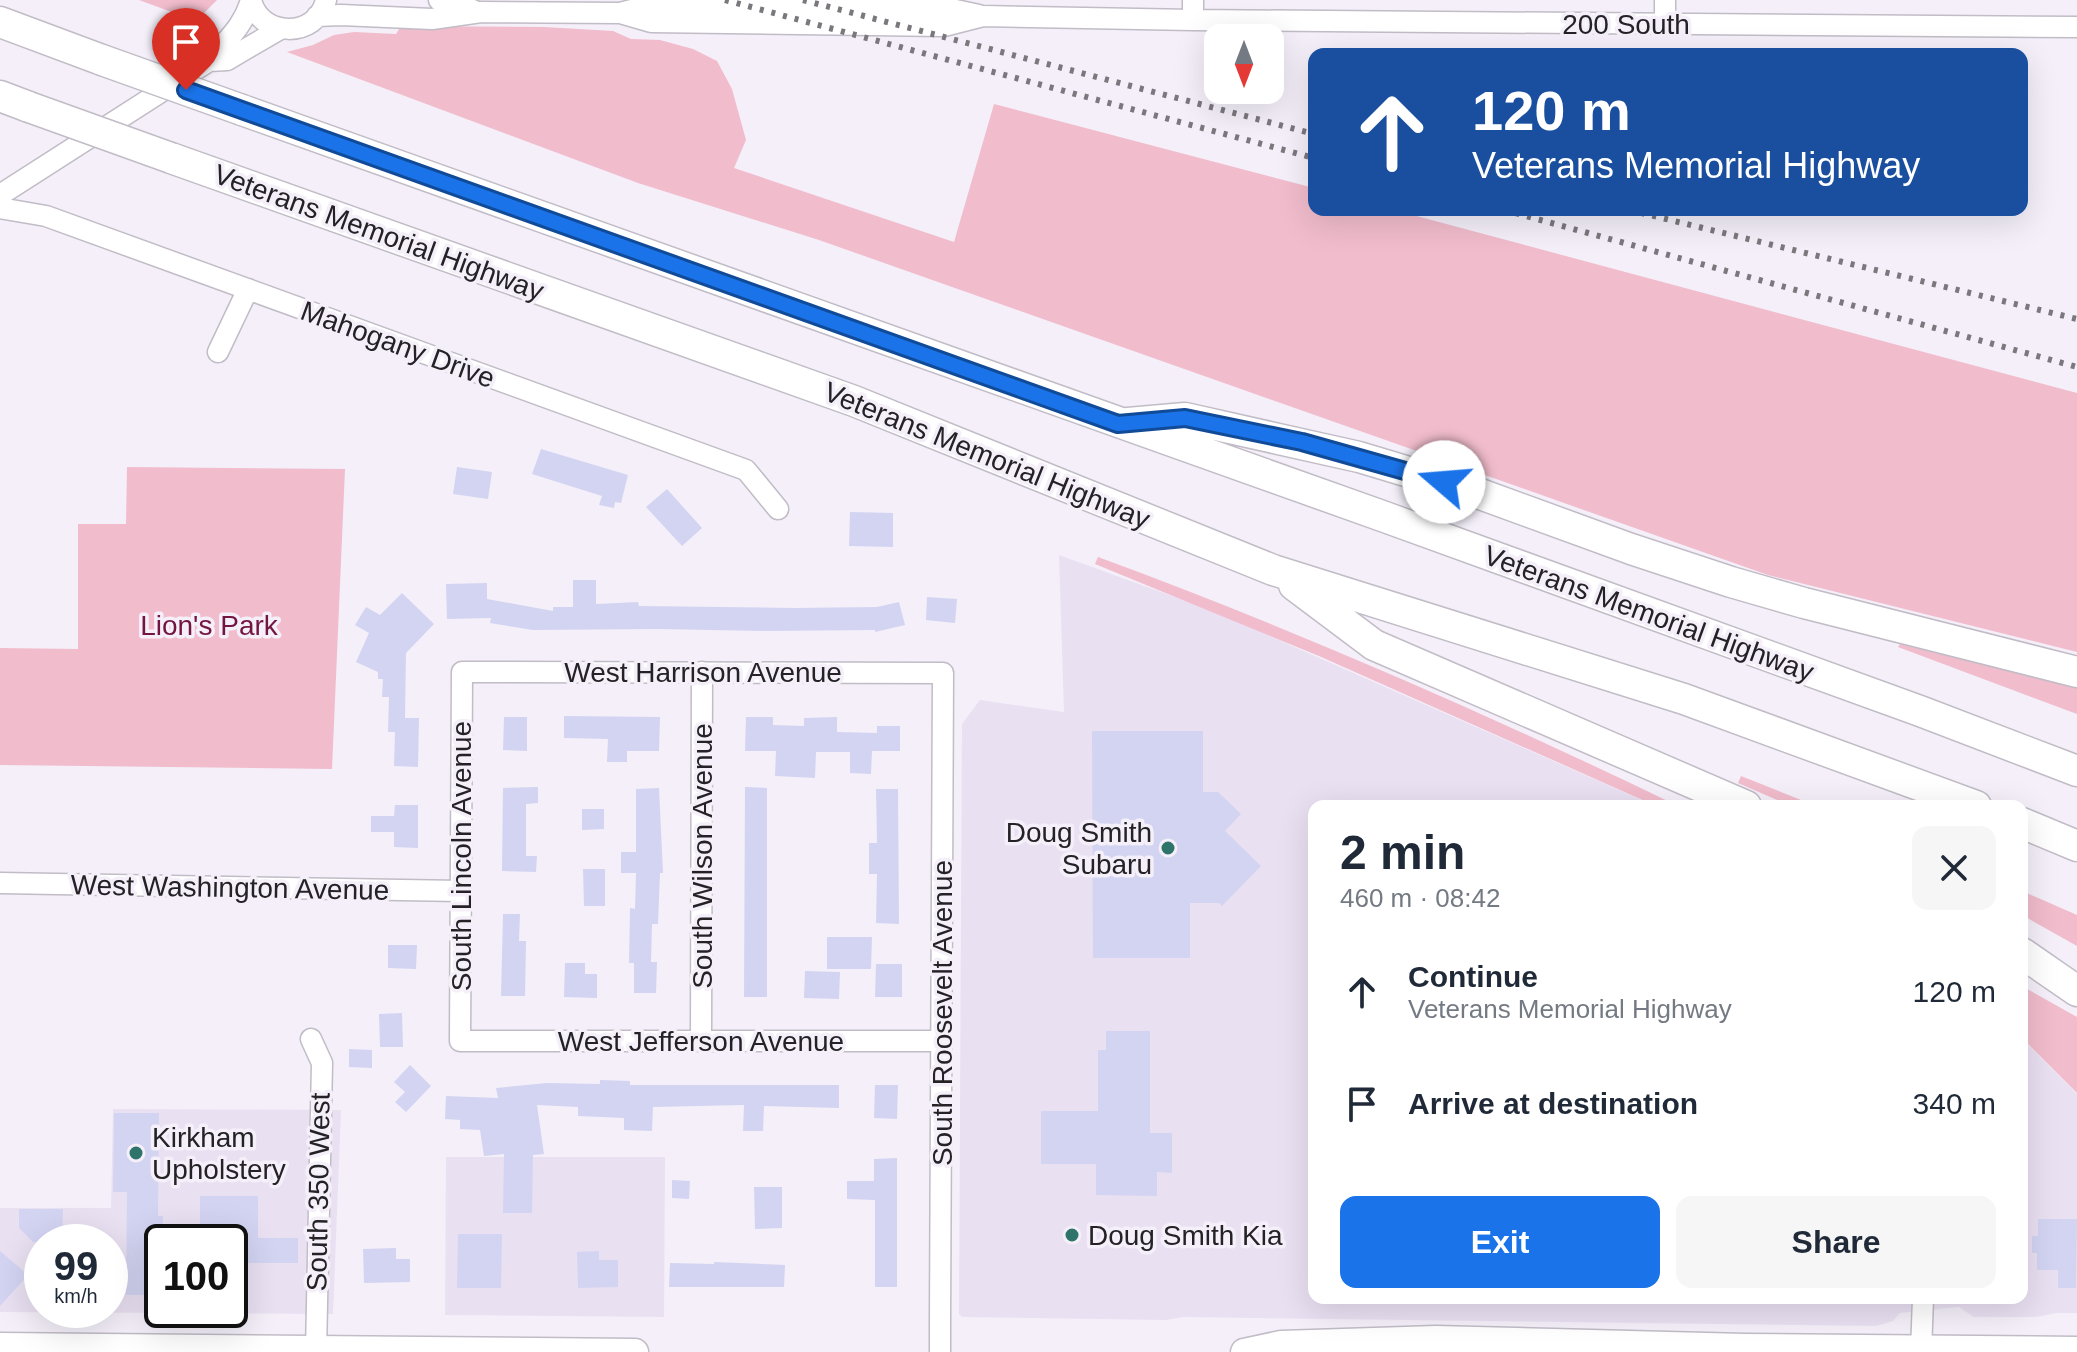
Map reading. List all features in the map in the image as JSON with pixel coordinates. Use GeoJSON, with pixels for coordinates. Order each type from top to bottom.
{"type":"FeatureCollection","features":[{"type":"Feature","properties":{"kind":"highway","name":"Veterans Memorial Highway"},"geometry":{"type":"LineString","coordinates":[[0,22],[1715,636],[2077,771]]}},
{"type":"Feature","properties":{"kind":"highway","name":"Veterans Memorial Highway"},"geometry":{"type":"LineString","coordinates":[[0,96],[854,401],[1273,570],[1684,699],[1960,800]]}},
{"type":"Feature","properties":{"kind":"highway"},"geometry":{"type":"LineString","coordinates":[[1118,424],[1185,418],[1359,457],[1472,491],[1731,582],[2077,672]]}},
{"type":"Feature","properties":{"kind":"highway"},"geometry":{"type":"LineString","coordinates":[[1273,570],[1374,645],[1732,800]]}},
{"type":"Feature","properties":{"kind":"highway"},"geometry":{"type":"LineString","coordinates":[[2028,826],[2077,846]]}},
{"type":"Feature","properties":{"kind":"highway"},"geometry":{"type":"LineString","coordinates":[[2028,948],[2077,974]]}},
{"type":"Feature","properties":{"kind":"highway"},"geometry":{"type":"LineString","coordinates":[[2028,957],[2077,991]]}},
{"type":"Feature","properties":{"kind":"main road"},"geometry":{"type":"LineString","coordinates":[[1244,1352],[1281,1344],[1436,1339],[1922,1351],[2077,1350]]}},
{"type":"Feature","properties":{"kind":"main road"},"geometry":{"type":"LineString","coordinates":[[0,1346],[635,1352]]}},
{"type":"Feature","properties":{"kind":"street"},"geometry":{"type":"LineString","coordinates":[[251,0],[264,22],[280,29]]}},
{"type":"Feature","properties":{"kind":"street"},"geometry":{"type":"LineString","coordinates":[[0,195],[209,61],[236,34],[251,0]]}},
{"type":"Feature","properties":{"kind":"street","name":"200 South"},"geometry":{"type":"LineString","coordinates":[[439,0],[481,12]]}},
{"type":"Feature","properties":{"kind":"street"},"geometry":{"type":"LineString","coordinates":[[1665,0],[1665,24]]}},
{"type":"Feature","properties":{"kind":"street","name":"200 South"},"geometry":{"type":"LineString","coordinates":[[280,29],[297,29],[322,8],[357,15],[432,19],[481,12],[620,13],[651,22],[944,26],[982,16],[1193,10],[1665,24],[2077,27]]}},
{"type":"Feature","properties":{"kind":"street"},"geometry":{"type":"LineString","coordinates":[[209,61],[227,60],[280,29]]}},
{"type":"Feature","properties":{"kind":"street","name":"Mahogany Drive"},"geometry":{"type":"LineString","coordinates":[[0,208],[46,216],[746,470],[778,509]]}},
{"type":"Feature","properties":{"kind":"street"},"geometry":{"type":"LineString","coordinates":[[218,352],[248,289]]}},
{"type":"Feature","properties":{"kind":"street","name":"West Harrison Avenue"},"geometry":{"type":"LineString","coordinates":[[462,672],[943,673]]}},
{"type":"Feature","properties":{"kind":"street","name":"South Lincoln Avenue"},"geometry":{"type":"LineString","coordinates":[[460,1041],[462,672]]}},
{"type":"Feature","properties":{"kind":"street","name":"South Wilson Avenue"},"geometry":{"type":"LineString","coordinates":[[701,1041],[702,672]]}},
{"type":"Feature","properties":{"kind":"street","name":"South Roosevelt Avenue"},"geometry":{"type":"LineString","coordinates":[[940,1352],[943,673]]}},
{"type":"Feature","properties":{"kind":"street","name":"West Washington Avenue"},"geometry":{"type":"LineString","coordinates":[[0,883],[461,891]]}},
{"type":"Feature","properties":{"kind":"street","name":"South 350 West"},"geometry":{"type":"LineString","coordinates":[[311,1039],[322,1063],[316,1350]]}},
{"type":"Feature","properties":{"kind":"street","name":"West Jefferson Avenue"},"geometry":{"type":"LineString","coordinates":[[460,1041],[941,1041]]}},
{"type":"Feature","properties":{"kind":"street"},"geometry":{"type":"LineString","coordinates":[[1922,1351],[1923,1304]]}},
{"type":"Feature","properties":{"kind":"shaded area"},"geometry":{"type":"Polygon","coordinates":[[[1059,555],[1213,611],[1641,800],[1308,800],[1308,1304],[2028,1304],[2028,1045],[2077,1094],[2077,1313],[2036,1317],[1974,1317],[1959,1307],[1900,1313],[1893,1321],[1876,1326],[962,1317],[959,1314],[962,724],[980,700],[1064,712],[1059,555]]]}},
{"type":"Feature","properties":{"kind":"shaded area"},"geometry":{"type":"Polygon","coordinates":[[[113,1109],[341,1110],[333,1314],[248,1313],[248,1224],[144,1224],[144,1313],[128,1313],[128,1224],[24,1224],[24,1312],[0,1312],[0,1208],[111,1208],[113,1109]]]}},
{"type":"Feature","properties":{"kind":"shaded area"},"geometry":{"type":"Polygon","coordinates":[[[446,1157],[665,1157],[664,1317],[445,1315],[446,1157]]]}},
{"type":"Feature","properties":{"kind":"green space"},"geometry":{"type":"Polygon","coordinates":[[[139,0],[217,0],[196,21],[139,0]]]}},
{"type":"Feature","properties":{"kind":"green space"},"geometry":{"type":"Polygon","coordinates":[[[401,26],[544,27],[613,31],[631,39],[660,40],[693,49],[717,61],[732,89],[746,140],[734,168],[954,242],[994,104],[1308,186],[1308,216],[1416,216],[2077,393],[2077,652],[1768,575],[819,240],[638,183],[287,52],[334,35],[354,32],[396,34],[401,26]]]}},
{"type":"Feature","properties":{"kind":"green space","name":"Lion's Park"},"geometry":{"type":"Polygon","coordinates":[[[127,467],[345,469],[332,769],[0,765],[0,648],[78,649],[78,524],[126,524],[127,467]]]}},
{"type":"Feature","properties":{"kind":"green space"},"geometry":{"type":"Polygon","coordinates":[[[1098,557],[1391,674],[1665,800],[1643,800],[1319,656],[1095,564],[1098,557]]]}},
{"type":"Feature","properties":{"kind":"green space"},"geometry":{"type":"Polygon","coordinates":[[[1900,644],[2077,688],[2077,714],[1898,647],[1900,644]]]}},
{"type":"Feature","properties":{"kind":"green space"},"geometry":{"type":"Polygon","coordinates":[[[1741,776],[1801,800],[1777,800],[1738,783],[1741,776]]]}},
{"type":"Feature","properties":{"kind":"green space"},"geometry":{"type":"Polygon","coordinates":[[[2028,894],[2077,915],[2077,946],[2028,918],[2028,894]]]}},
{"type":"Feature","properties":{"kind":"green space"},"geometry":{"type":"Polygon","coordinates":[[[2028,989],[2077,1017],[2077,1093],[2028,1044],[2028,989]]]}},
{"type":"Feature","properties":{"kind":"building"},"geometry":{"type":"Polygon","coordinates":[[[541,449],[628,475],[621,503],[615,502],[614,508],[599,505],[602,496],[532,474],[541,449]]]}},
{"type":"Feature","properties":{"kind":"building"},"geometry":{"type":"Polygon","coordinates":[[[457,467],[492,472],[488,499],[453,494],[457,467]]]}},
{"type":"Feature","properties":{"kind":"building"},"geometry":{"type":"Polygon","coordinates":[[[667,489],[702,528],[682,546],[646,507],[667,489]]]}},
{"type":"Feature","properties":{"kind":"building"},"geometry":{"type":"Polygon","coordinates":[[[850,512],[893,513],[893,547],[849,546],[850,512]]]}},
{"type":"Feature","properties":{"kind":"building"},"geometry":{"type":"Polygon","coordinates":[[[573,580],[596,580],[596,604],[638,602],[639,606],[795,608],[877,607],[899,602],[905,625],[875,632],[533,630],[490,623],[491,618],[447,619],[446,584],[487,583],[487,599],[553,611],[553,607],[573,607],[573,580]]]}},
{"type":"Feature","properties":{"kind":"building"},"geometry":{"type":"Polygon","coordinates":[[[402,593],[434,624],[406,653],[405,718],[419,718],[418,767],[394,766],[395,732],[388,732],[389,697],[382,697],[383,679],[378,679],[378,672],[356,662],[369,633],[355,625],[366,607],[380,615],[402,593]]]}},
{"type":"Feature","properties":{"kind":"building"},"geometry":{"type":"Polygon","coordinates":[[[927,597],[957,599],[955,623],[926,620],[927,597]]]}},
{"type":"Feature","properties":{"kind":"building"},"geometry":{"type":"Polygon","coordinates":[[[564,716],[660,717],[659,751],[627,751],[627,762],[607,762],[608,739],[564,738],[564,716]]]}},
{"type":"Feature","properties":{"kind":"building"},"geometry":{"type":"Polygon","coordinates":[[[504,717],[527,717],[527,751],[503,750],[504,717]]]}},
{"type":"Feature","properties":{"kind":"building"},"geometry":{"type":"Polygon","coordinates":[[[746,717],[773,717],[773,725],[804,726],[804,718],[837,717],[837,732],[877,733],[877,726],[900,726],[900,751],[872,751],[871,774],[850,773],[850,752],[816,752],[815,778],[775,776],[776,751],[745,751],[746,717]]]}},
{"type":"Feature","properties":{"kind":"building","name":"Doug Smith Subaru"},"geometry":{"type":"Polygon","coordinates":[[[1092,731],[1203,731],[1203,792],[1218,792],[1241,814],[1225,831],[1261,866],[1222,906],[1219,903],[1190,903],[1190,958],[1093,958],[1092,731]]]}},
{"type":"Feature","properties":{"kind":"building"},"geometry":{"type":"Polygon","coordinates":[[[538,787],[538,803],[526,804],[526,856],[537,856],[536,872],[502,871],[503,788],[538,787]]]}},
{"type":"Feature","properties":{"kind":"building"},"geometry":{"type":"Polygon","coordinates":[[[745,787],[767,788],[767,997],[744,997],[745,787]]]}},
{"type":"Feature","properties":{"kind":"building"},"geometry":{"type":"Polygon","coordinates":[[[659,788],[663,873],[660,873],[658,924],[652,924],[651,962],[657,962],[656,993],[634,993],[634,963],[629,963],[630,908],[635,909],[636,873],[621,873],[621,852],[636,852],[636,789],[659,788]]]}},
{"type":"Feature","properties":{"kind":"building"},"geometry":{"type":"Polygon","coordinates":[[[876,789],[898,789],[899,924],[876,923],[877,874],[869,874],[869,843],[877,843],[876,789]]]}},
{"type":"Feature","properties":{"kind":"building"},"geometry":{"type":"Polygon","coordinates":[[[395,805],[418,805],[418,848],[394,847],[394,832],[371,832],[371,816],[394,816],[395,805]]]}},
{"type":"Feature","properties":{"kind":"building"},"geometry":{"type":"Polygon","coordinates":[[[582,809],[604,809],[604,829],[582,830],[582,809]]]}},
{"type":"Feature","properties":{"kind":"building"},"geometry":{"type":"Polygon","coordinates":[[[583,869],[605,869],[605,906],[584,906],[583,869]]]}},
{"type":"Feature","properties":{"kind":"building"},"geometry":{"type":"Polygon","coordinates":[[[503,914],[520,914],[519,941],[526,941],[525,996],[501,996],[503,914]]]}},
{"type":"Feature","properties":{"kind":"building"},"geometry":{"type":"Polygon","coordinates":[[[827,937],[872,937],[871,969],[827,969],[827,937]]]}},
{"type":"Feature","properties":{"kind":"building"},"geometry":{"type":"Polygon","coordinates":[[[388,945],[417,945],[416,969],[388,968],[388,945]]]}},
{"type":"Feature","properties":{"kind":"building"},"geometry":{"type":"Polygon","coordinates":[[[565,963],[585,963],[585,974],[597,974],[597,998],[564,997],[565,963]]]}},
{"type":"Feature","properties":{"kind":"building"},"geometry":{"type":"Polygon","coordinates":[[[876,964],[902,964],[902,997],[875,997],[876,964]]]}},
{"type":"Feature","properties":{"kind":"building"},"geometry":{"type":"Polygon","coordinates":[[[805,971],[840,972],[839,999],[804,998],[805,971]]]}},
{"type":"Feature","properties":{"kind":"building"},"geometry":{"type":"Polygon","coordinates":[[[402,1013],[403,1047],[380,1047],[379,1014],[402,1013]]]}},
{"type":"Feature","properties":{"kind":"building"},"geometry":{"type":"Polygon","coordinates":[[[1106,1031],[1150,1031],[1150,1133],[1172,1133],[1172,1173],[1157,1172],[1157,1196],[1096,1195],[1096,1164],[1041,1164],[1041,1111],[1098,1111],[1098,1050],[1106,1050],[1106,1031]]]}},
{"type":"Feature","properties":{"kind":"building"},"geometry":{"type":"Polygon","coordinates":[[[349,1049],[372,1050],[372,1068],[349,1067],[349,1049]]]}},
{"type":"Feature","properties":{"kind":"building"},"geometry":{"type":"Polygon","coordinates":[[[410,1065],[431,1086],[406,1112],[395,1102],[405,1092],[394,1082],[410,1065]]]}},
{"type":"Feature","properties":{"kind":"building"},"geometry":{"type":"Polygon","coordinates":[[[600,1080],[630,1081],[630,1085],[839,1085],[839,1108],[764,1106],[763,1131],[743,1131],[744,1105],[653,1107],[652,1131],[624,1130],[624,1118],[578,1116],[578,1107],[537,1105],[544,1154],[533,1155],[532,1213],[503,1213],[504,1154],[484,1156],[480,1130],[460,1129],[460,1120],[445,1119],[446,1096],[498,1098],[496,1088],[547,1083],[600,1084],[600,1080]]]}},
{"type":"Feature","properties":{"kind":"building"},"geometry":{"type":"Polygon","coordinates":[[[875,1085],[898,1085],[897,1119],[874,1118],[875,1085]]]}},
{"type":"Feature","properties":{"kind":"building","name":"Kirkham Upholstery"},"geometry":{"type":"Polygon","coordinates":[[[114,1113],[159,1113],[158,1216],[163,1216],[163,1224],[144,1224],[144,1295],[128,1295],[127,1192],[113,1192],[114,1113]]]}},
{"type":"Feature","properties":{"kind":"building"},"geometry":{"type":"Polygon","coordinates":[[[897,1158],[897,1287],[875,1287],[875,1200],[847,1199],[847,1181],[874,1181],[874,1159],[897,1158]]]}},
{"type":"Feature","properties":{"kind":"building"},"geometry":{"type":"Polygon","coordinates":[[[672,1180],[690,1181],[689,1199],[672,1198],[672,1180]]]}},
{"type":"Feature","properties":{"kind":"building"},"geometry":{"type":"Polygon","coordinates":[[[754,1187],[782,1187],[782,1228],[755,1229],[754,1187]]]}},
{"type":"Feature","properties":{"kind":"building"},"geometry":{"type":"Polygon","coordinates":[[[200,1196],[258,1196],[258,1238],[298,1238],[298,1263],[248,1263],[248,1224],[200,1224],[200,1196]]]}},
{"type":"Feature","properties":{"kind":"building"},"geometry":{"type":"Polygon","coordinates":[[[19,1209],[63,1209],[63,1224],[24,1224],[24,1233],[19,1228],[19,1209]]]}},
{"type":"Feature","properties":{"kind":"building"},"geometry":{"type":"Polygon","coordinates":[[[2038,1219],[2077,1219],[2076,1288],[2058,1288],[2058,1270],[2037,1270],[2037,1253],[2032,1253],[2032,1236],[2038,1236],[2038,1219]]]}},
{"type":"Feature","properties":{"kind":"building"},"geometry":{"type":"Polygon","coordinates":[[[458,1234],[502,1234],[501,1288],[457,1288],[458,1234]]]}},
{"type":"Feature","properties":{"kind":"building"},"geometry":{"type":"Polygon","coordinates":[[[396,1248],[396,1259],[410,1259],[410,1282],[364,1283],[363,1249],[396,1248]]]}},
{"type":"Feature","properties":{"kind":"building"},"geometry":{"type":"Polygon","coordinates":[[[0,1251],[24,1272],[24,1279],[0,1306],[0,1251]]]}},
{"type":"Feature","properties":{"kind":"building"},"geometry":{"type":"Polygon","coordinates":[[[599,1251],[599,1260],[618,1260],[618,1287],[578,1288],[577,1252],[599,1251]]]}},
{"type":"Feature","properties":{"kind":"building"},"geometry":{"type":"Polygon","coordinates":[[[670,1263],[785,1265],[784,1287],[669,1287],[670,1263]]]}},
{"type":"Feature","properties":{"kind":"railway"},"geometry":{"type":"LineString","coordinates":[[725,0],[1308,156]]}},
{"type":"Feature","properties":{"kind":"railway"},"geometry":{"type":"LineString","coordinates":[[803,0],[1308,132]]}},
{"type":"Feature","properties":{"kind":"railway"},"geometry":{"type":"LineString","coordinates":[[1526,216],[2077,367]]}},
{"type":"Feature","properties":{"kind":"railway"},"geometry":{"type":"LineString","coordinates":[[1654,216],[2077,319]]}},
{"type":"Feature","properties":{"kind":"place","name":"Doug Smith Subaru"},"geometry":{"type":"Point","coordinates":[1168,848]}},
{"type":"Feature","properties":{"kind":"place","name":"Kirkham Upholstery"},"geometry":{"type":"Point","coordinates":[136,1153]}},
{"type":"Feature","properties":{"kind":"place","name":"Doug Smith Kia"},"geometry":{"type":"Point","coordinates":[1072,1235]}},
{"type":"Feature","properties":{"kind":"route"},"geometry":{"type":"LineString","coordinates":[[186,90],[1118,424],[1185,418],[1302,442],[1444,482]]}}]}
